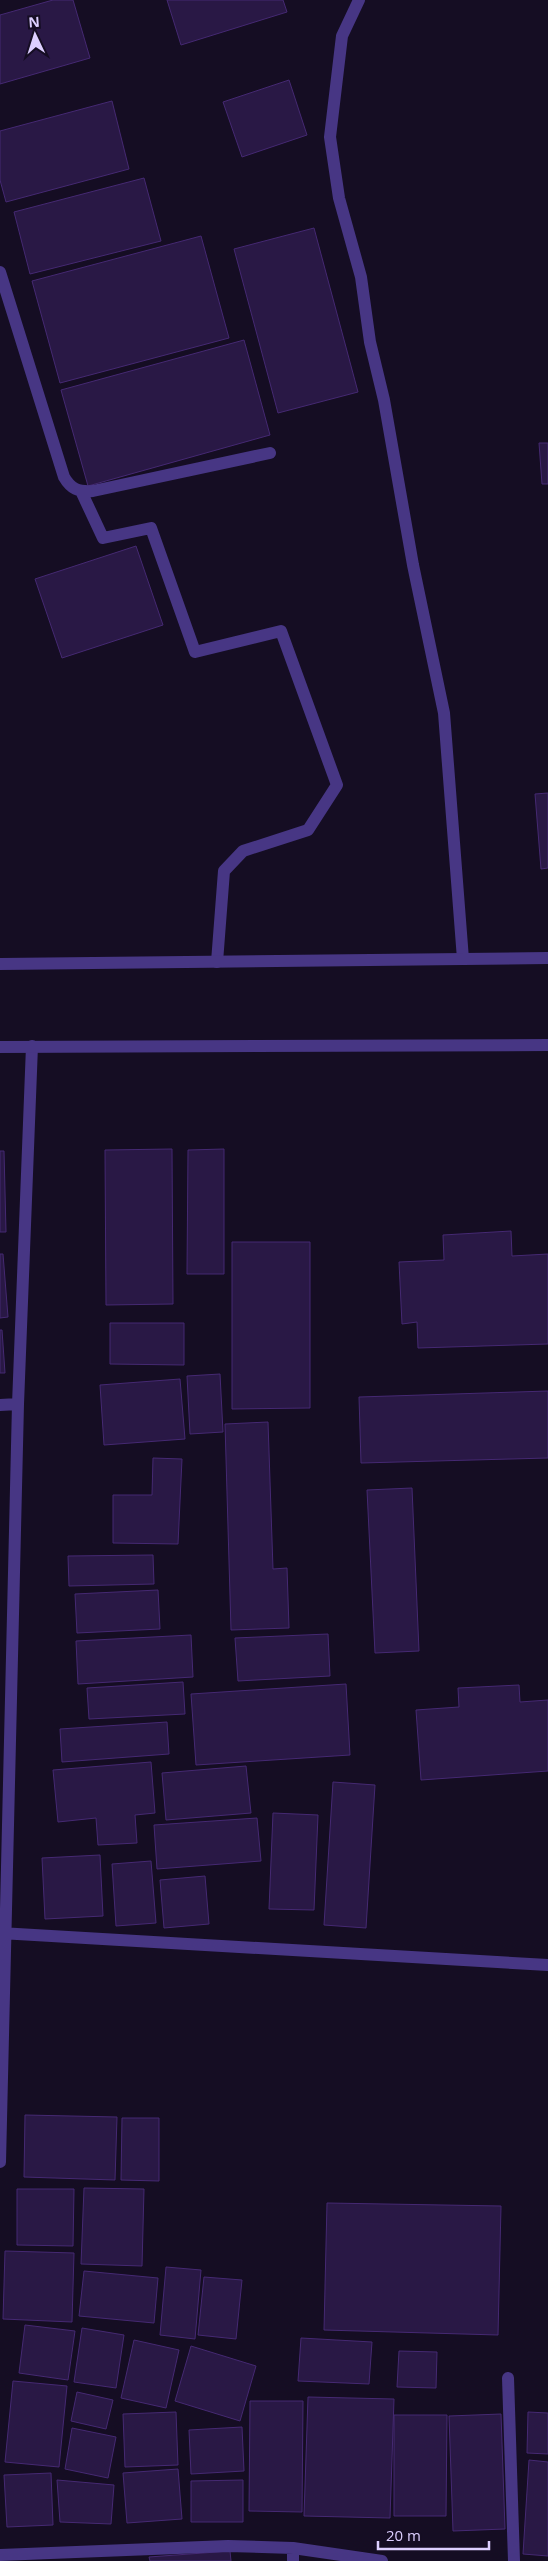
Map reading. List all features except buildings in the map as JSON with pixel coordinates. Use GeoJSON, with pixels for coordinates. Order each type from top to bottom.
{"type":"FeatureCollection","features":[{"type":"Feature","properties":{"kind":"street"},"geometry":{"type":"LineString","coordinates":[[359,0],[342,36],[330,137],[338,198],[361,277],[370,342],[384,400],[413,565],[444,713],[464,959]]}},
{"type":"Feature","properties":{"kind":"street"},"geometry":{"type":"LineString","coordinates":[[0,272],[64,476],[70,487],[81,492],[270,454]]}},
{"type":"Feature","properties":{"kind":"street"},"geometry":{"type":"LineString","coordinates":[[81,492],[103,538],[152,528],[195,652],[281,631],[336,785],[308,830],[243,851],[224,871],[217,962]]}},
{"type":"Feature","properties":{"kind":"street"},"geometry":{"type":"LineString","coordinates":[[0,964],[548,958]]}},
{"type":"Feature","properties":{"kind":"street"},"geometry":{"type":"LineString","coordinates":[[0,1047],[548,1045]]}},
{"type":"Feature","properties":{"kind":"street"},"geometry":{"type":"LineString","coordinates":[[0,2162],[2,1933],[18,1404],[32,1046]]}},
{"type":"Feature","properties":{"kind":"street"},"geometry":{"type":"LineString","coordinates":[[0,1404],[18,1404]]}},
{"type":"Feature","properties":{"kind":"street"},"geometry":{"type":"LineString","coordinates":[[2,1933],[548,1965]]}},
{"type":"Feature","properties":{"kind":"street"},"geometry":{"type":"LineString","coordinates":[[508,2378],[514,2561]]}},
{"type":"Feature","properties":{"kind":"street"},"geometry":{"type":"LineString","coordinates":[[0,2555],[228,2546],[293,2555],[382,2561]]}}]}
